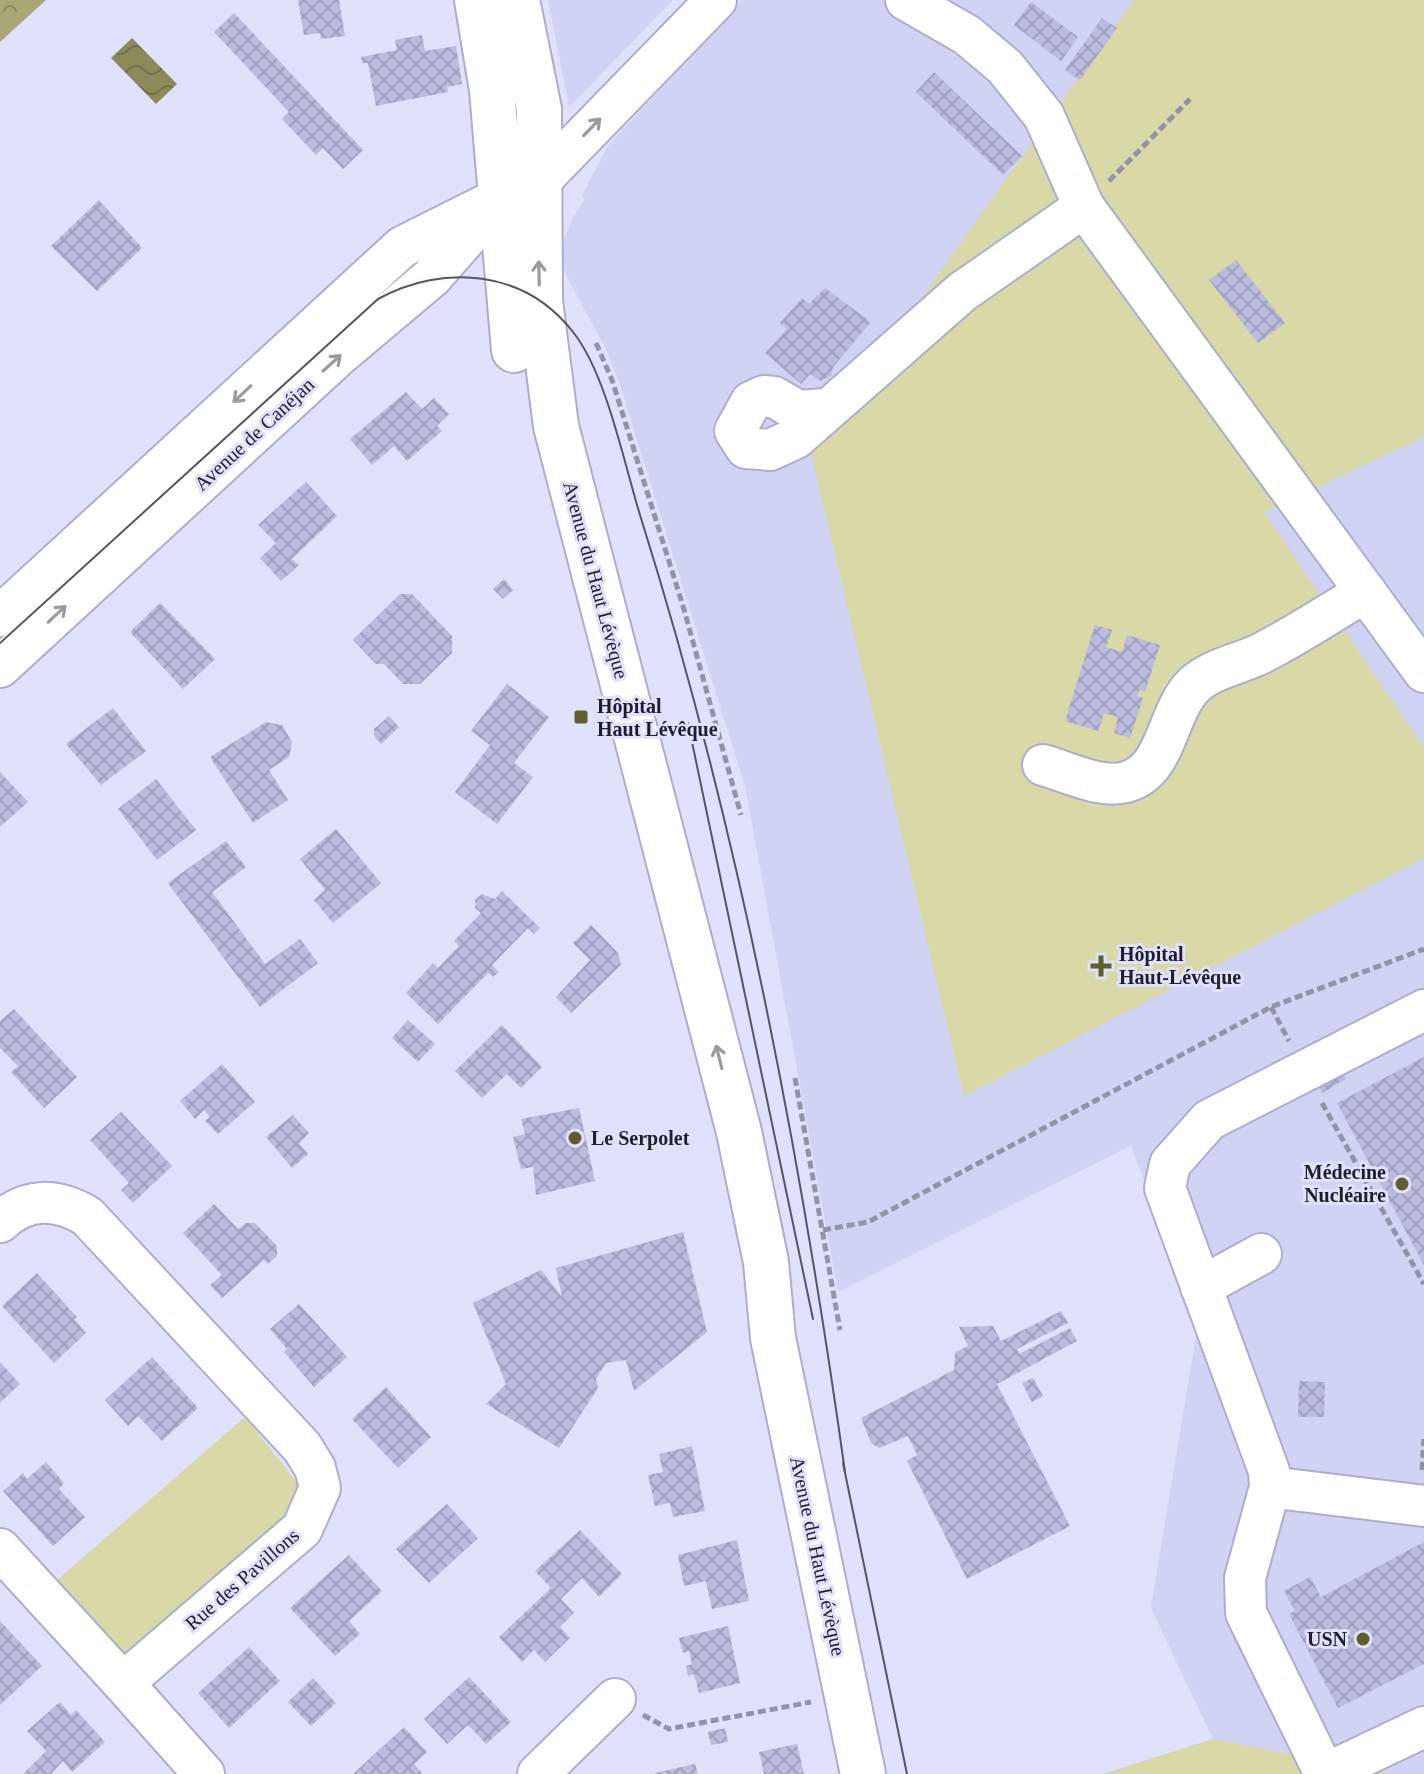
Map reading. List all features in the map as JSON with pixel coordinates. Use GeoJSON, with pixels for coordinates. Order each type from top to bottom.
{"type":"FeatureCollection","features":[{"type":"Feature","properties":{"kind":"main road","name":"Avenue du Haut Lévèque"},"geometry":{"type":"LineString","coordinates":[[477,0],[492,90],[521,190]]}},
{"type":"Feature","properties":{"kind":"main road","name":"Avenue du Haut Lévèque"},"geometry":{"type":"LineString","coordinates":[[517,0],[539,109],[521,190],[514,355],[532,441],[744,1265],[773,1338],[863,1774]]}},
{"type":"Feature","properties":{"kind":"street","name":"Avenue du Haut Lévèque"},"geometry":{"type":"LineString","coordinates":[[499,0],[524,118],[521,190]]}},
{"type":"Feature","properties":{"kind":"street","name":"Avenue de Canéjan"},"geometry":{"type":"LineString","coordinates":[[0,667],[337,357],[432,277],[716,0]]}},
{"type":"Feature","properties":{"kind":"street"},"geometry":{"type":"LineString","coordinates":[[906,0],[967,35],[1005,67],[1044,116],[1084,207],[1424,672]]}},
{"type":"Feature","properties":{"kind":"street","name":"Avenue de Canéjan"},"geometry":{"type":"LineString","coordinates":[[0,616],[402,247],[521,190]]}},
{"type":"Feature","properties":{"kind":"street"},"geometry":{"type":"LineString","coordinates":[[825,409],[962,292],[1084,207]]}},
{"type":"Feature","properties":{"kind":"street"},"geometry":{"type":"LineString","coordinates":[[1043,765],[1103,784],[1126,782],[1145,773],[1159,752],[1175,709],[1195,684],[1260,653],[1366,592]]}},
{"type":"Feature","properties":{"kind":"street"},"geometry":{"type":"LineString","coordinates":[[1424,1010],[1209,1120],[1170,1164],[1165,1188],[1269,1471],[1270,1487],[1245,1578],[1246,1613],[1325,1774],[1424,1727]]}},
{"type":"Feature","properties":{"kind":"street","name":"Rue des Pavillons"},"geometry":{"type":"LineString","coordinates":[[0,1222],[29,1203],[69,1205],[87,1216],[302,1447],[315,1468],[320,1488],[302,1529],[123,1683]]}},
{"type":"Feature","properties":{"kind":"street"},"geometry":{"type":"LineString","coordinates":[[1201,1287],[1261,1254]]}},
{"type":"Feature","properties":{"kind":"street"},"geometry":{"type":"LineString","coordinates":[[1270,1487],[1424,1506]]}},
{"type":"Feature","properties":{"kind":"street"},"geometry":{"type":"LineString","coordinates":[[0,1549],[204,1774]]}},
{"type":"Feature","properties":{"kind":"street"},"geometry":{"type":"LineString","coordinates":[[538,1774],[615,1699]]}},
{"type":"Feature","properties":{"kind":"path"},"geometry":{"type":"LineString","coordinates":[[1084,207],[1190,99]]}},
{"type":"Feature","properties":{"kind":"path"},"geometry":{"type":"LineString","coordinates":[[596,343],[612,380],[691,633],[741,815]]}},
{"type":"Feature","properties":{"kind":"path"},"geometry":{"type":"LineString","coordinates":[[823,1230],[868,1222],[1271,1007],[1424,949]]}},
{"type":"Feature","properties":{"kind":"path"},"geometry":{"type":"LineString","coordinates":[[1271,1007],[1424,1284]]}},
{"type":"Feature","properties":{"kind":"path"},"geometry":{"type":"LineString","coordinates":[[795,1078],[840,1330]]}},
{"type":"Feature","properties":{"kind":"path"},"geometry":{"type":"LineString","coordinates":[[615,1699],[669,1729],[818,1701]]}},
{"type":"Feature","properties":{"kind":"shaded area"},"geometry":{"type":"Polygon","coordinates":[[[548,0],[673,0],[569,107],[548,0]]]}},
{"type":"Feature","properties":{"kind":"shaded area","name":"Hôpital Haut-Lévêque"},"geometry":{"type":"Polygon","coordinates":[[[742,0],[1424,0],[1424,1774],[1103,1774],[1213,1739],[1151,1608],[1198,1324],[1131,1146],[838,1292],[745,786],[619,382],[606,349],[557,258],[573,217],[585,198],[582,196],[607,147],[742,0]]]}},
{"type":"Feature","properties":{"kind":"green space"},"geometry":{"type":"Polygon","coordinates":[[[0,0],[46,0],[0,42],[0,0]]]}},
{"type":"Feature","properties":{"kind":"green space"},"geometry":{"type":"Polygon","coordinates":[[[1134,0],[1424,0],[1424,437],[1264,512],[1424,747],[1424,858],[964,1096],[811,453],[1134,0]]]}},
{"type":"Feature","properties":{"kind":"green space"},"geometry":{"type":"Polygon","coordinates":[[[245,1417],[307,1495],[305,1508],[126,1666],[49,1587],[245,1417]]]}},
{"type":"Feature","properties":{"kind":"green space"},"geometry":{"type":"Polygon","coordinates":[[[1213,1739],[1391,1774],[1103,1774],[1213,1739]]]}},
{"type":"Feature","properties":{"kind":"water"},"geometry":{"type":"Polygon","coordinates":[[[132,38],[177,84],[156,104],[111,58],[132,38]]]}},
{"type":"Feature","properties":{"kind":"building"},"geometry":{"type":"Polygon","coordinates":[[[298,0],[339,0],[345,36],[321,39],[320,33],[304,35],[298,0]]]}},
{"type":"Feature","properties":{"kind":"building"},"geometry":{"type":"Polygon","coordinates":[[[1031,2],[1078,37],[1061,61],[1014,25],[1031,2]]]}},
{"type":"Feature","properties":{"kind":"building"},"geometry":{"type":"Polygon","coordinates":[[[234,13],[363,150],[343,169],[323,148],[316,155],[282,119],[289,112],[214,32],[234,13]]]}},
{"type":"Feature","properties":{"kind":"building"},"geometry":{"type":"Polygon","coordinates":[[[1102,18],[1117,28],[1080,80],[1065,70],[1102,18]]]}},
{"type":"Feature","properties":{"kind":"building"},"geometry":{"type":"Polygon","coordinates":[[[422,35],[425,51],[456,46],[462,84],[447,87],[448,92],[376,106],[368,63],[362,63],[361,57],[397,50],[395,40],[422,35]]]}},
{"type":"Feature","properties":{"kind":"building"},"geometry":{"type":"Polygon","coordinates":[[[934,72],[1022,156],[1003,175],[916,92],[934,72]]]}},
{"type":"Feature","properties":{"kind":"building"},"geometry":{"type":"Polygon","coordinates":[[[99,200],[142,248],[97,291],[51,246],[99,200]]]}},
{"type":"Feature","properties":{"kind":"building"},"geometry":{"type":"Polygon","coordinates":[[[1236,260],[1285,323],[1258,343],[1209,280],[1236,260]]]}},
{"type":"Feature","properties":{"kind":"building"},"geometry":{"type":"Polygon","coordinates":[[[825,288],[871,322],[833,367],[831,376],[820,381],[810,374],[801,384],[765,353],[787,329],[780,323],[802,298],[809,304],[825,288]]]}},
{"type":"Feature","properties":{"kind":"building"},"geometry":{"type":"Polygon","coordinates":[[[406,392],[422,409],[434,398],[449,414],[437,426],[442,431],[407,461],[394,446],[372,465],[350,439],[406,392]]]}},
{"type":"Feature","properties":{"kind":"building"},"geometry":{"type":"Polygon","coordinates":[[[306,482],[337,516],[292,559],[299,565],[281,581],[260,558],[276,543],[258,525],[306,482]]]}},
{"type":"Feature","properties":{"kind":"building"},"geometry":{"type":"Polygon","coordinates":[[[504,579],[513,590],[503,599],[493,589],[504,579]]]}},
{"type":"Feature","properties":{"kind":"building"},"geometry":{"type":"Polygon","coordinates":[[[400,594],[412,594],[452,636],[452,653],[420,684],[403,684],[384,664],[376,664],[353,640],[400,594]]]}},
{"type":"Feature","properties":{"kind":"building"},"geometry":{"type":"Polygon","coordinates":[[[160,603],[215,659],[183,689],[130,632],[160,603]]]}},
{"type":"Feature","properties":{"kind":"building"},"geometry":{"type":"Polygon","coordinates":[[[1095,625],[1112,630],[1106,647],[1122,652],[1127,635],[1160,645],[1145,692],[1139,690],[1137,696],[1143,698],[1130,738],[1114,733],[1118,717],[1104,713],[1098,731],[1065,721],[1095,625]]]}},
{"type":"Feature","properties":{"kind":"building"},"geometry":{"type":"Polygon","coordinates":[[[507,684],[549,717],[514,763],[533,777],[497,824],[455,792],[490,745],[471,731],[507,684]]]}},
{"type":"Feature","properties":{"kind":"building"},"geometry":{"type":"Polygon","coordinates":[[[113,708],[146,751],[101,785],[66,744],[113,708]]]}},
{"type":"Feature","properties":{"kind":"building"},"geometry":{"type":"Polygon","coordinates":[[[389,716],[399,727],[381,744],[374,736],[374,729],[389,716]]]}},
{"type":"Feature","properties":{"kind":"building"},"geometry":{"type":"Polygon","coordinates":[[[266,722],[282,725],[292,742],[289,757],[269,770],[288,800],[253,823],[210,757],[266,722]]]}},
{"type":"Feature","properties":{"kind":"building"},"geometry":{"type":"Polygon","coordinates":[[[0,772],[28,802],[0,827],[0,772]]]}},
{"type":"Feature","properties":{"kind":"building"},"geometry":{"type":"Polygon","coordinates":[[[156,779],[196,830],[157,860],[118,809],[156,779]]]}},
{"type":"Feature","properties":{"kind":"building"},"geometry":{"type":"Polygon","coordinates":[[[336,829],[381,883],[333,923],[314,900],[325,890],[300,859],[336,829]]]}},
{"type":"Feature","properties":{"kind":"building"},"geometry":{"type":"Polygon","coordinates":[[[226,841],[246,867],[212,892],[265,964],[300,939],[318,963],[260,1007],[168,883],[226,841]]]}},
{"type":"Feature","properties":{"kind":"building"},"geometry":{"type":"Polygon","coordinates":[[[502,891],[540,928],[534,934],[528,928],[492,965],[499,972],[493,977],[488,973],[438,1024],[406,993],[433,963],[438,968],[459,946],[454,941],[481,913],[475,908],[475,900],[482,894],[495,899],[502,891]]]}},
{"type":"Feature","properties":{"kind":"building"},"geometry":{"type":"Polygon","coordinates":[[[591,925],[618,953],[621,965],[571,1013],[556,997],[590,960],[573,943],[591,925]]]}},
{"type":"Feature","properties":{"kind":"building"},"geometry":{"type":"Polygon","coordinates":[[[14,1009],[77,1077],[44,1108],[11,1072],[18,1066],[0,1048],[0,1021],[14,1009]]]}},
{"type":"Feature","properties":{"kind":"building"},"geometry":{"type":"Polygon","coordinates":[[[408,1020],[435,1044],[418,1062],[392,1038],[408,1020]]]}},
{"type":"Feature","properties":{"kind":"building"},"geometry":{"type":"Polygon","coordinates":[[[502,1025],[542,1067],[521,1088],[507,1074],[482,1098],[455,1071],[502,1025]]]}},
{"type":"Feature","properties":{"kind":"building","name":"Médecine Nucléaire"},"geometry":{"type":"Polygon","coordinates":[[[1424,1057],[1424,1265],[1337,1103],[1424,1057]]]}},
{"type":"Feature","properties":{"kind":"building"},"geometry":{"type":"Polygon","coordinates":[[[222,1064],[255,1102],[218,1134],[205,1121],[210,1117],[204,1110],[195,1119],[180,1101],[222,1064]]]}},
{"type":"Feature","properties":{"kind":"building"},"geometry":{"type":"Polygon","coordinates":[[[1341,1069],[1346,1079],[1322,1093],[1317,1082],[1341,1069]]]}},
{"type":"Feature","properties":{"kind":"building"},"geometry":{"type":"Polygon","coordinates":[[[579,1108],[595,1181],[536,1195],[533,1167],[521,1169],[513,1137],[525,1134],[521,1119],[579,1108]]]}},
{"type":"Feature","properties":{"kind":"building"},"geometry":{"type":"Polygon","coordinates":[[[121,1112],[172,1166],[133,1203],[121,1190],[129,1183],[90,1140],[121,1112]]]}},
{"type":"Feature","properties":{"kind":"building"},"geometry":{"type":"Polygon","coordinates":[[[293,1115],[309,1133],[299,1143],[308,1154],[292,1168],[266,1137],[293,1115]]]}},
{"type":"Feature","properties":{"kind":"building"},"geometry":{"type":"Polygon","coordinates":[[[214,1204],[238,1229],[246,1223],[255,1223],[277,1246],[277,1256],[268,1264],[264,1260],[222,1298],[210,1285],[222,1275],[183,1233],[214,1204]]]}},
{"type":"Feature","properties":{"kind":"building"},"geometry":{"type":"Polygon","coordinates":[[[683,1232],[707,1332],[634,1391],[626,1360],[606,1363],[596,1379],[598,1388],[559,1448],[486,1404],[506,1384],[473,1303],[541,1270],[562,1297],[556,1268],[683,1232]]]}},
{"type":"Feature","properties":{"kind":"building"},"geometry":{"type":"Polygon","coordinates":[[[37,1273],[77,1317],[74,1319],[86,1333],[54,1363],[2,1306],[37,1273]]]}},
{"type":"Feature","properties":{"kind":"building"},"geometry":{"type":"Polygon","coordinates":[[[299,1304],[347,1357],[314,1387],[284,1352],[287,1349],[270,1329],[299,1304]]]}},
{"type":"Feature","properties":{"kind":"building"},"geometry":{"type":"Polygon","coordinates":[[[1061,1311],[1068,1323],[1017,1349],[1019,1354],[1070,1328],[1077,1341],[997,1384],[1070,1526],[967,1579],[907,1461],[917,1455],[908,1436],[879,1448],[871,1443],[861,1418],[954,1370],[955,1352],[968,1346],[959,1327],[993,1326],[1001,1341],[1061,1311]]]}},
{"type":"Feature","properties":{"kind":"building"},"geometry":{"type":"Polygon","coordinates":[[[152,1357],[198,1408],[162,1441],[138,1416],[128,1426],[105,1400],[152,1357]]]}},
{"type":"Feature","properties":{"kind":"building"},"geometry":{"type":"Polygon","coordinates":[[[0,1362],[20,1384],[0,1403],[0,1362]]]}},
{"type":"Feature","properties":{"kind":"building"},"geometry":{"type":"Polygon","coordinates":[[[1033,1378],[1043,1396],[1032,1402],[1022,1383],[1033,1378]]]}},
{"type":"Feature","properties":{"kind":"building"},"geometry":{"type":"Polygon","coordinates":[[[1299,1381],[1325,1382],[1324,1417],[1298,1417],[1299,1381]]]}},
{"type":"Feature","properties":{"kind":"building"},"geometry":{"type":"Polygon","coordinates":[[[386,1387],[431,1437],[398,1468],[352,1419],[386,1387]]]}},
{"type":"Feature","properties":{"kind":"building"},"geometry":{"type":"Polygon","coordinates":[[[692,1446],[705,1511],[673,1517],[670,1503],[655,1506],[648,1475],[663,1472],[659,1454],[692,1446]]]}},
{"type":"Feature","properties":{"kind":"building"},"geometry":{"type":"Polygon","coordinates":[[[46,1462],[64,1483],[59,1489],[85,1517],[53,1546],[3,1491],[23,1473],[27,1479],[46,1462]]]}},
{"type":"Feature","properties":{"kind":"building"},"geometry":{"type":"Polygon","coordinates":[[[447,1504],[478,1538],[429,1583],[396,1549],[447,1504]]]}},
{"type":"Feature","properties":{"kind":"building"},"geometry":{"type":"Polygon","coordinates":[[[580,1530],[622,1574],[599,1597],[582,1578],[561,1599],[574,1613],[560,1627],[570,1638],[545,1662],[534,1650],[522,1662],[499,1637],[551,1588],[535,1571],[580,1530]]]}},
{"type":"Feature","properties":{"kind":"building"},"geometry":{"type":"Polygon","coordinates":[[[737,1540],[749,1601],[712,1609],[706,1581],[684,1586],[678,1555],[737,1540]]]}},
{"type":"Feature","properties":{"kind":"building","name":"USN"},"geometry":{"type":"Polygon","coordinates":[[[1424,1542],[1424,1664],[1338,1708],[1289,1614],[1295,1611],[1284,1591],[1310,1577],[1321,1597],[1424,1542]]]}},
{"type":"Feature","properties":{"kind":"building"},"geometry":{"type":"Polygon","coordinates":[[[349,1555],[382,1591],[349,1621],[360,1634],[335,1656],[290,1608],[349,1555]]]}},
{"type":"Feature","properties":{"kind":"building"},"geometry":{"type":"Polygon","coordinates":[[[0,1621],[42,1666],[0,1705],[0,1621]]]}},
{"type":"Feature","properties":{"kind":"building"},"geometry":{"type":"Polygon","coordinates":[[[728,1626],[740,1683],[699,1693],[694,1674],[688,1676],[686,1666],[692,1664],[689,1651],[683,1653],[679,1638],[728,1626]]]}},
{"type":"Feature","properties":{"kind":"building"},"geometry":{"type":"Polygon","coordinates":[[[249,1647],[280,1681],[229,1728],[198,1693],[249,1647]]]}},
{"type":"Feature","properties":{"kind":"building"},"geometry":{"type":"Polygon","coordinates":[[[469,1677],[511,1722],[486,1744],[468,1725],[447,1744],[424,1719],[469,1677]]]}},
{"type":"Feature","properties":{"kind":"building"},"geometry":{"type":"Polygon","coordinates":[[[313,1678],[336,1703],[311,1726],[288,1702],[313,1678]]]}},
{"type":"Feature","properties":{"kind":"building"},"geometry":{"type":"Polygon","coordinates":[[[60,1702],[71,1715],[76,1710],[105,1742],[72,1772],[63,1761],[51,1774],[23,1774],[46,1751],[27,1731],[60,1702]]]}},
{"type":"Feature","properties":{"kind":"building"},"geometry":{"type":"Polygon","coordinates":[[[404,1727],[427,1752],[414,1764],[423,1774],[353,1774],[404,1727]]]}},
{"type":"Feature","properties":{"kind":"building"},"geometry":{"type":"Polygon","coordinates":[[[725,1728],[728,1742],[711,1745],[708,1732],[725,1728]]]}},
{"type":"Feature","properties":{"kind":"building"},"geometry":{"type":"Polygon","coordinates":[[[797,1744],[804,1774],[764,1774],[759,1752],[797,1744]]]}},
{"type":"Feature","properties":{"kind":"building"},"geometry":{"type":"Polygon","coordinates":[[[695,1764],[698,1774],[655,1774],[655,1773],[695,1764]]]}},
{"type":"Feature","properties":{"kind":"tram line"},"geometry":{"type":"LineString","coordinates":[[0,643],[378,299],[430,280],[456,277],[508,285],[554,311],[585,350],[613,419],[707,750],[736,869],[786,1109],[845,1472]]}},
{"type":"Feature","properties":{"kind":"tram line"},"geometry":{"type":"LineString","coordinates":[[688,723],[813,1319]]}},
{"type":"Feature","properties":{"kind":"tram line"},"geometry":{"type":"LineString","coordinates":[[843,1463],[907,1774]]}},
{"type":"Feature","properties":{"kind":"place","name":"Hôpital Haut Lévêque"},"geometry":{"type":"Point","coordinates":[581,717]}},
{"type":"Feature","properties":{"kind":"place","name":"Hôpital Haut-Lévêque"},"geometry":{"type":"Point","coordinates":[1101,966]}},
{"type":"Feature","properties":{"kind":"place","name":"Le Serpolet"},"geometry":{"type":"Point","coordinates":[575,1138]}},
{"type":"Feature","properties":{"kind":"place","name":"Médecine Nucléaire"},"geometry":{"type":"Point","coordinates":[1402,1184]}},
{"type":"Feature","properties":{"kind":"place","name":"USN"},"geometry":{"type":"Point","coordinates":[1363,1639]}}]}
